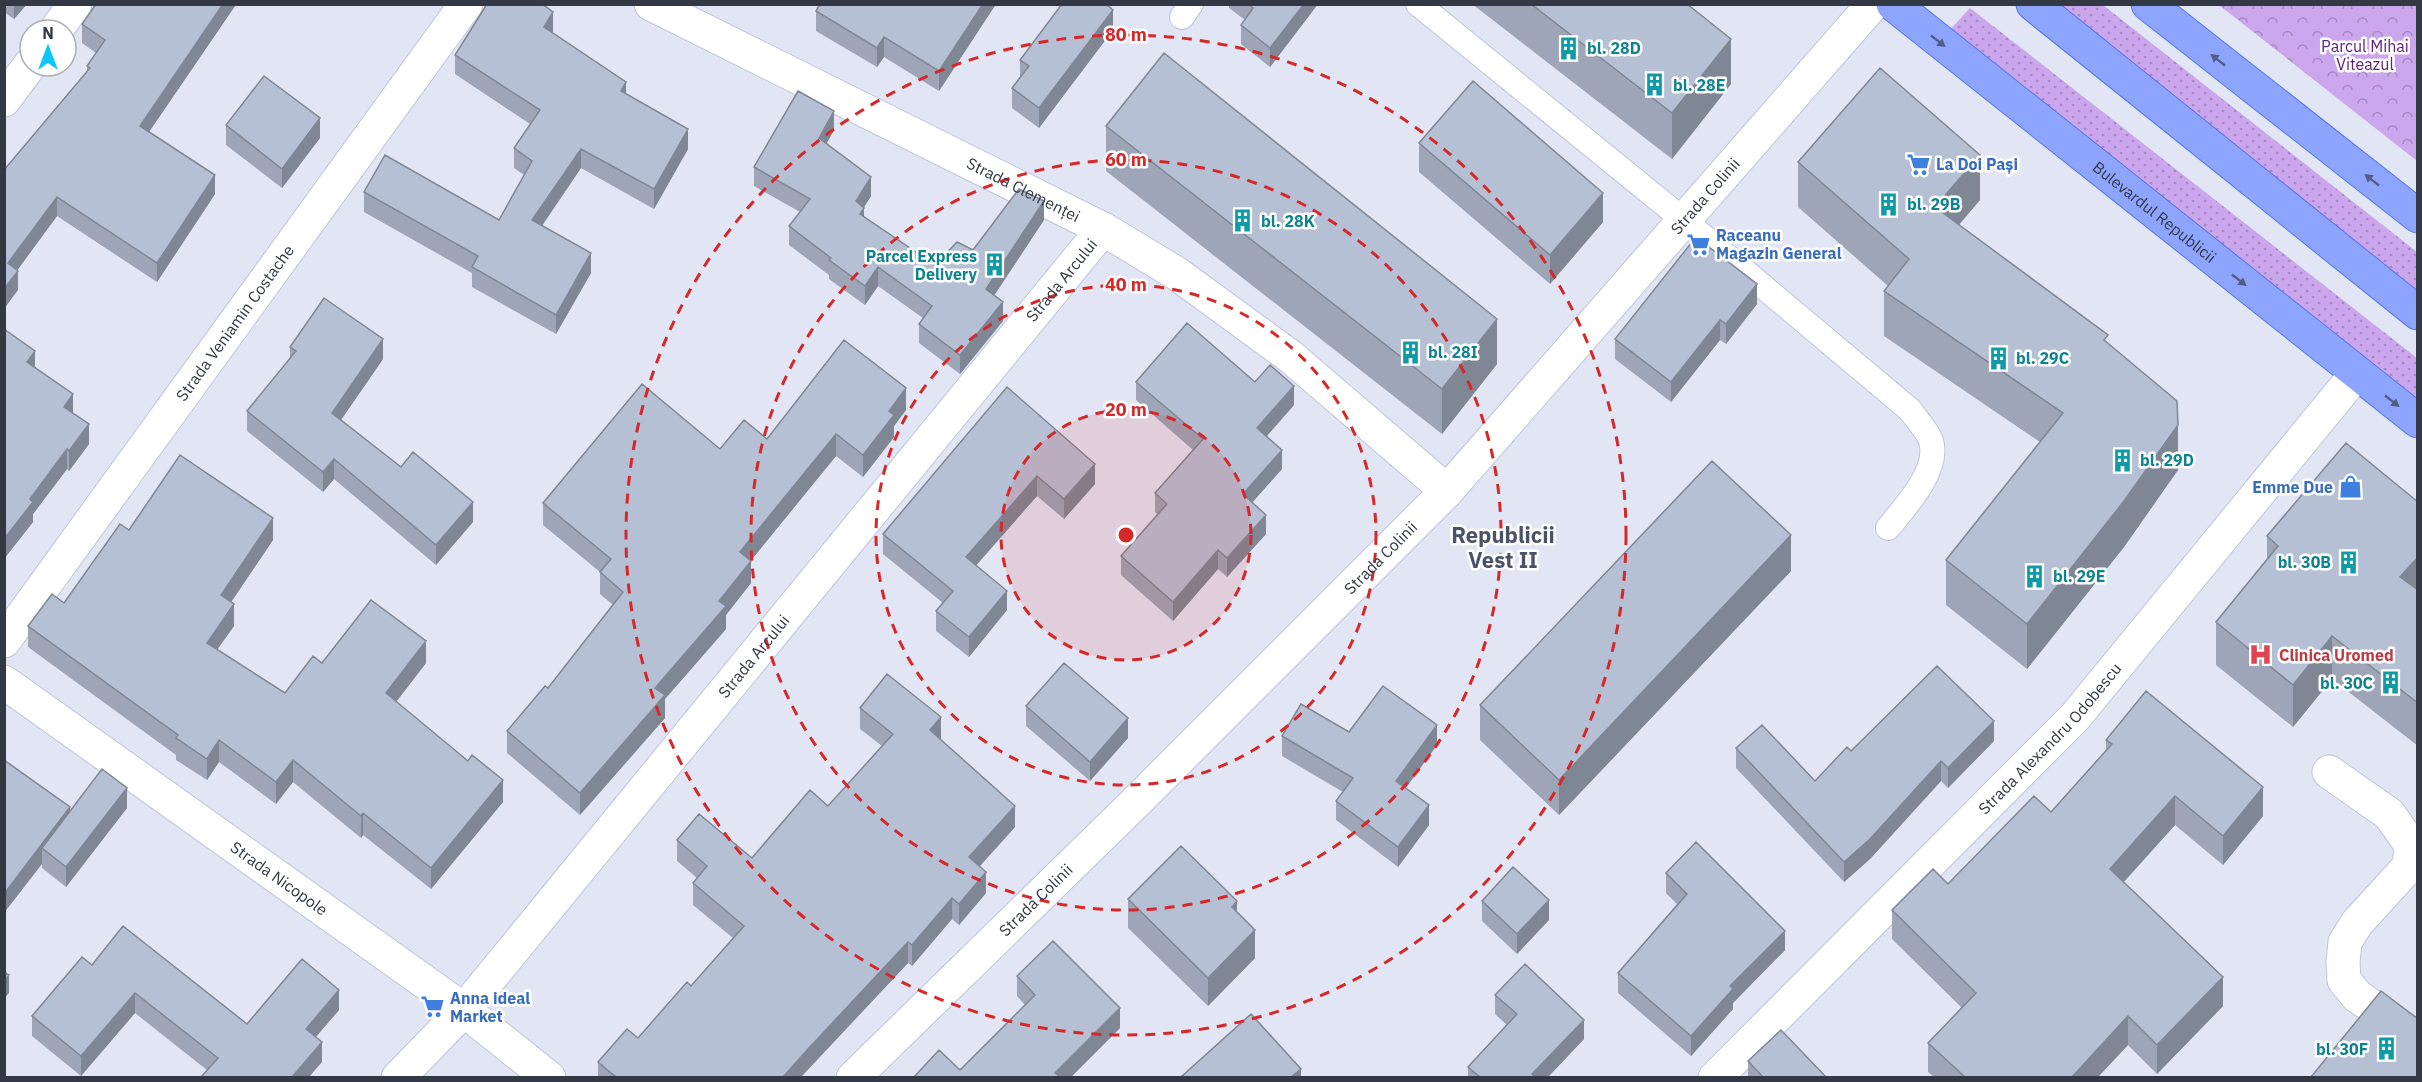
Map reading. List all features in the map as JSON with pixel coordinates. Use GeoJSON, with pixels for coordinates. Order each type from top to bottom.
{"type":"FeatureCollection","features":[{"type":"Feature","properties":{"kind":"main road","name":"Bulevardul Republicii"},"geometry":{"type":"LineString","coordinates":[[1893,4],[2418,421]]}},
{"type":"Feature","properties":{"kind":"main road"},"geometry":{"type":"LineString","coordinates":[[2033,4],[2418,313]]}},
{"type":"Feature","properties":{"kind":"main road"},"geometry":{"type":"LineString","coordinates":[[2148,4],[2418,216]]}},
{"type":"Feature","properties":{"kind":"street"},"geometry":{"type":"LineString","coordinates":[[65,18],[75,4]]}},
{"type":"Feature","properties":{"kind":"street","name":"Strada Veniamin Costache"},"geometry":{"type":"LineString","coordinates":[[4,641],[466,4]]}},
{"type":"Feature","properties":{"kind":"street","name":"Strada Clemenței"},"geometry":{"type":"LineString","coordinates":[[651,4],[1103,229],[1176,273],[1292,357],[1447,491]]}},
{"type":"Feature","properties":{"kind":"street","name":"Strada Colinii"},"geometry":{"type":"LineString","coordinates":[[853,1077],[1134,804],[1447,491],[1873,4]]}},
{"type":"Feature","properties":{"kind":"street"},"geometry":{"type":"LineString","coordinates":[[4,100],[20,78]]}},
{"type":"Feature","properties":{"kind":"street","name":"Strada Arcului"},"geometry":{"type":"LineString","coordinates":[[398,1077],[464,1010],[1103,229]]}},
{"type":"Feature","properties":{"kind":"street","name":"Strada Alexandru Odobescu"},"geometry":{"type":"LineString","coordinates":[[1714,1077],[2075,717],[2356,373]]}},
{"type":"Feature","properties":{"kind":"street","name":"Strada Nicopole"},"geometry":{"type":"LineString","coordinates":[[4,682],[464,1010],[549,1077]]}},
{"type":"Feature","properties":{"kind":"street"},"geometry":{"type":"LineString","coordinates":[[2329,772],[2389,814],[2411,845],[2409,866],[2357,923],[2345,942],[2343,962],[2344,980],[2357,996],[2418,1039]]}},
{"type":"Feature","properties":{"kind":"lane"},"geometry":{"type":"LineString","coordinates":[[1418,4],[1685,221],[1910,410],[1931,441],[1931,465],[1914,496],[1888,528]]}},
{"type":"Feature","properties":{"kind":"green space"},"geometry":{"type":"Polygon","coordinates":[[[2051,5],[2103,5],[2417,252],[2417,299],[2051,5]]]}},
{"type":"Feature","properties":{"kind":"green space","name":"Parcul Mihai Viteazul"},"geometry":{"type":"Polygon","coordinates":[[[2219,5],[2417,5],[2417,161],[2219,5]]]}},
{"type":"Feature","properties":{"kind":"green space"},"geometry":{"type":"Polygon","coordinates":[[[1970,8],[2417,358],[2417,398],[1949,31],[1970,8]]]}},
{"type":"Feature","properties":{"kind":"building"},"geometry":{"type":"Polygon","coordinates":[[[96,4],[223,4],[140,126],[215,175],[157,263],[57,197],[8,263],[18,271],[4,289],[4,170],[90,68],[87,66],[105,40],[82,24],[96,4]]]}},
{"type":"Feature","properties":{"kind":"building"},"geometry":{"type":"Polygon","coordinates":[[[487,4],[542,4],[553,12],[544,27],[626,82],[621,91],[688,129],[654,189],[581,149],[532,220],[591,253],[556,315],[472,267],[478,256],[364,192],[385,155],[499,220],[532,161],[514,148],[540,110],[455,55],[487,4]]]}},
{"type":"Feature","properties":{"kind":"building"},"geometry":{"type":"Polygon","coordinates":[[[820,4],[983,4],[939,71],[884,37],[877,48],[816,11],[820,4]]]}},
{"type":"Feature","properties":{"kind":"building"},"geometry":{"type":"Polygon","coordinates":[[[1062,4],[1106,4],[1113,10],[1039,108],[1012,88],[1029,66],[1020,60],[1062,4]]]}},
{"type":"Feature","properties":{"kind":"building"},"geometry":{"type":"Polygon","coordinates":[[[1249,4],[1304,4],[1270,48],[1241,25],[1253,8],[1249,4]]]}},
{"type":"Feature","properties":{"kind":"building"},"geometry":{"type":"Polygon","coordinates":[[[1531,4],[1687,4],[1731,39],[1672,113],[1531,4]]]}},
{"type":"Feature","properties":{"kind":"building"},"geometry":{"type":"Polygon","coordinates":[[[1164,53],[1497,319],[1442,389],[1106,126],[1164,53]]]}},
{"type":"Feature","properties":{"kind":"building"},"geometry":{"type":"Polygon","coordinates":[[[1880,68],[1980,155],[1935,207],[2108,335],[2104,340],[2177,401],[2178,425],[2124,501],[2027,624],[1946,560],[2063,413],[1884,291],[1909,259],[1798,162],[1880,68]]]}},
{"type":"Feature","properties":{"kind":"building"},"geometry":{"type":"Polygon","coordinates":[[[264,76],[320,118],[282,169],[226,125],[264,76]]]}},
{"type":"Feature","properties":{"kind":"building"},"geometry":{"type":"Polygon","coordinates":[[[1473,81],[1603,193],[1550,255],[1419,143],[1473,81]]]}},
{"type":"Feature","properties":{"kind":"building"},"geometry":{"type":"Polygon","coordinates":[[[798,91],[834,111],[819,138],[871,177],[856,201],[864,208],[860,214],[935,265],[957,242],[973,250],[1019,189],[1044,201],[986,289],[1003,302],[960,355],[919,324],[932,306],[878,267],[865,286],[829,260],[831,258],[789,226],[810,199],[754,167],[798,91]]]}},
{"type":"Feature","properties":{"kind":"building"},"geometry":{"type":"Polygon","coordinates":[[[1696,237],[1757,284],[1726,324],[1720,320],[1671,382],[1615,339],[1696,237]]]}},
{"type":"Feature","properties":{"kind":"building"},"geometry":{"type":"Polygon","coordinates":[[[324,298],[383,339],[332,413],[401,467],[413,452],[473,502],[436,545],[334,459],[323,472],[247,411],[296,351],[290,347],[324,298]]]}},
{"type":"Feature","properties":{"kind":"building"},"geometry":{"type":"Polygon","coordinates":[[[1187,323],[1255,382],[1270,365],[1294,386],[1257,428],[1282,450],[1243,494],[1266,515],[1227,558],[1218,550],[1173,602],[1121,556],[1167,504],[1155,493],[1203,439],[1136,382],[1187,323]]]}},
{"type":"Feature","properties":{"kind":"building"},"geometry":{"type":"Polygon","coordinates":[[[4,329],[35,351],[27,362],[73,394],[64,407],[89,424],[69,451],[67,449],[30,499],[33,502],[4,539],[4,329]]]}},
{"type":"Feature","properties":{"kind":"building"},"geometry":{"type":"Polygon","coordinates":[[[844,340],[906,388],[889,411],[894,415],[863,455],[836,434],[740,552],[751,561],[719,601],[726,606],[655,688],[665,695],[580,793],[507,731],[545,686],[548,688],[623,592],[600,572],[611,559],[543,503],[642,384],[720,449],[744,420],[767,439],[844,340]]]}},
{"type":"Feature","properties":{"kind":"building"},"geometry":{"type":"Polygon","coordinates":[[[1007,387],[1095,464],[1064,499],[1037,476],[966,557],[1007,591],[969,637],[936,611],[953,591],[883,534],[1007,387]]]}},
{"type":"Feature","properties":{"kind":"building"},"geometry":{"type":"Polygon","coordinates":[[[2346,443],[2418,502],[2418,557],[2400,577],[2418,590],[2418,703],[2332,636],[2293,685],[2216,622],[2278,546],[2267,536],[2346,443]]]}},
{"type":"Feature","properties":{"kind":"building"},"geometry":{"type":"Polygon","coordinates":[[[180,455],[273,518],[221,595],[234,604],[207,643],[285,693],[313,656],[322,663],[371,600],[426,641],[386,693],[468,761],[472,755],[503,780],[431,868],[363,813],[361,816],[293,760],[276,782],[219,740],[207,759],[176,738],[178,735],[28,626],[52,594],[64,603],[120,524],[129,530],[180,455]]]}},
{"type":"Feature","properties":{"kind":"building"},"geometry":{"type":"Polygon","coordinates":[[[1712,461],[1791,535],[1559,780],[1480,705],[1712,461]]]}},
{"type":"Feature","properties":{"kind":"building"},"geometry":{"type":"Polygon","coordinates":[[[1064,663],[1128,718],[1090,762],[1026,706],[1064,663]]]}},
{"type":"Feature","properties":{"kind":"building"},"geometry":{"type":"Polygon","coordinates":[[[1937,666],[1994,721],[1948,768],[1941,761],[1870,839],[1844,862],[1736,748],[1762,725],[1815,781],[1847,747],[1851,751],[1937,666]]]}},
{"type":"Feature","properties":{"kind":"building"},"geometry":{"type":"Polygon","coordinates":[[[887,674],[941,717],[930,730],[1015,806],[969,857],[986,872],[959,904],[952,898],[912,945],[908,942],[783,1077],[616,1077],[598,1062],[627,1029],[638,1038],[687,982],[691,986],[744,926],[693,883],[707,866],[677,840],[699,814],[752,858],[810,790],[828,806],[893,734],[860,708],[887,674]]]}},
{"type":"Feature","properties":{"kind":"building"},"geometry":{"type":"Polygon","coordinates":[[[1383,686],[1437,725],[1396,781],[1429,805],[1398,847],[1336,801],[1353,778],[1282,736],[1301,704],[1349,732],[1383,686]]]}},
{"type":"Feature","properties":{"kind":"building"},"geometry":{"type":"Polygon","coordinates":[[[2146,691],[2263,787],[2223,836],[2175,796],[2110,869],[2223,977],[2157,1045],[2128,1016],[2072,1077],[1965,1077],[1928,1043],[1976,993],[1892,910],[1933,869],[1948,884],[2034,796],[2051,812],[2112,744],[2106,740],[2146,691]]]}},
{"type":"Feature","properties":{"kind":"building"},"geometry":{"type":"Polygon","coordinates":[[[4,760],[70,807],[4,894],[4,760]]]}},
{"type":"Feature","properties":{"kind":"building"},"geometry":{"type":"Polygon","coordinates":[[[102,769],[127,788],[66,867],[42,848],[102,769]]]}},
{"type":"Feature","properties":{"kind":"building"},"geometry":{"type":"Polygon","coordinates":[[[1696,842],[1785,931],[1730,986],[1733,989],[1691,1036],[1618,973],[1687,894],[1666,873],[1696,842]]]}},
{"type":"Feature","properties":{"kind":"building"},"geometry":{"type":"Polygon","coordinates":[[[1181,846],[1237,901],[1232,907],[1255,930],[1208,978],[1128,899],[1181,846]]]}},
{"type":"Feature","properties":{"kind":"building"},"geometry":{"type":"Polygon","coordinates":[[[1513,867],[1549,900],[1517,934],[1482,901],[1513,867]]]}},
{"type":"Feature","properties":{"kind":"building"},"geometry":{"type":"Polygon","coordinates":[[[123,926],[247,1024],[302,959],[339,990],[306,1029],[322,1042],[292,1077],[201,1077],[218,1058],[135,993],[81,1056],[32,1016],[82,957],[92,965],[123,926]]]}},
{"type":"Feature","properties":{"kind":"building"},"geometry":{"type":"Polygon","coordinates":[[[1053,941],[1120,1008],[1055,1073],[1060,1077],[914,1077],[939,1050],[960,1070],[1035,995],[1017,976],[1053,941]]]}},
{"type":"Feature","properties":{"kind":"building"},"geometry":{"type":"Polygon","coordinates":[[[1525,964],[1584,1020],[1532,1074],[1535,1077],[1480,1077],[1468,1067],[1517,1014],[1495,995],[1525,964]]]}},
{"type":"Feature","properties":{"kind":"building"},"geometry":{"type":"Polygon","coordinates":[[[2381,991],[2418,1019],[2418,1077],[2311,1077],[2381,991]]]}},
{"type":"Feature","properties":{"kind":"building"},"geometry":{"type":"Polygon","coordinates":[[[1251,1014],[1301,1069],[1291,1077],[1181,1077],[1251,1014]]]}},
{"type":"Feature","properties":{"kind":"building"},"geometry":{"type":"Polygon","coordinates":[[[1781,1030],[1826,1077],[1763,1077],[1748,1061],[1781,1030]]]}},
{"type":"Feature","properties":{"kind":"place","name":"bl. 28D"},"geometry":{"type":"Point","coordinates":[1569,48]}},
{"type":"Feature","properties":{"kind":"place","name":"bl. 28E"},"geometry":{"type":"Point","coordinates":[1655,85]}},
{"type":"Feature","properties":{"kind":"place","name":"La Doi Pași"},"geometry":{"type":"Point","coordinates":[1918,164]}},
{"type":"Feature","properties":{"kind":"place","name":"bl. 29B"},"geometry":{"type":"Point","coordinates":[1889,204]}},
{"type":"Feature","properties":{"kind":"place","name":"bl. 28K"},"geometry":{"type":"Point","coordinates":[1243,221]}},
{"type":"Feature","properties":{"kind":"place","name":"Raceanu Magazin General"},"geometry":{"type":"Point","coordinates":[1698,244]}},
{"type":"Feature","properties":{"kind":"place","name":"Parcel Express Delivery"},"geometry":{"type":"Point","coordinates":[995,265]}},
{"type":"Feature","properties":{"kind":"place","name":"bl. 28I"},"geometry":{"type":"Point","coordinates":[1410,352]}},
{"type":"Feature","properties":{"kind":"place","name":"bl. 29C"},"geometry":{"type":"Point","coordinates":[1998,358]}},
{"type":"Feature","properties":{"kind":"place","name":"bl. 29D"},"geometry":{"type":"Point","coordinates":[2122,460]}},
{"type":"Feature","properties":{"kind":"place","name":"Emme Due"},"geometry":{"type":"Point","coordinates":[2351,487]}},
{"type":"Feature","properties":{"kind":"place","name":"bl. 30B"},"geometry":{"type":"Point","coordinates":[2349,562]}},
{"type":"Feature","properties":{"kind":"place","name":"bl. 29E"},"geometry":{"type":"Point","coordinates":[2035,576]}},
{"type":"Feature","properties":{"kind":"place","name":"Clinica Uromed"},"geometry":{"type":"Point","coordinates":[2261,655]}},
{"type":"Feature","properties":{"kind":"place","name":"bl. 30C"},"geometry":{"type":"Point","coordinates":[2391,683]}},
{"type":"Feature","properties":{"kind":"place","name":"Anna ideal Market"},"geometry":{"type":"Point","coordinates":[432,1007]}},
{"type":"Feature","properties":{"kind":"place","name":"bl. 30F"},"geometry":{"type":"Point","coordinates":[2386,1049]}},
{"type":"Feature","properties":{"kind":"district","name":"Republicii Vest II"},"geometry":{"type":"Point","coordinates":[1503,546]}}]}
